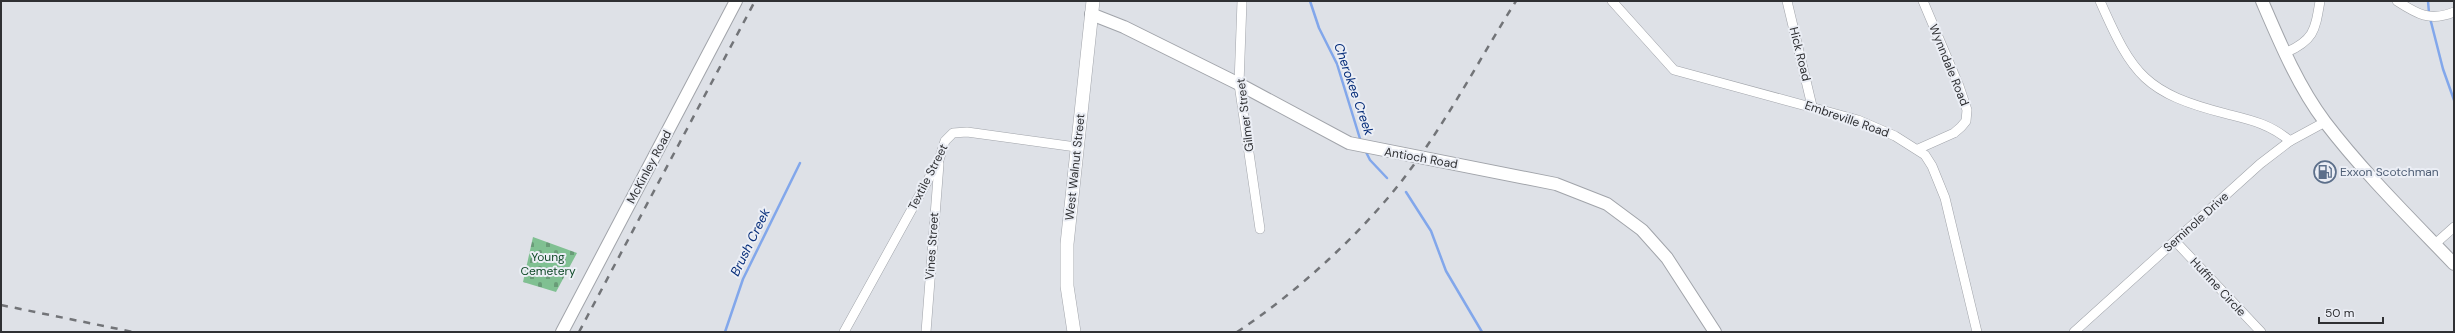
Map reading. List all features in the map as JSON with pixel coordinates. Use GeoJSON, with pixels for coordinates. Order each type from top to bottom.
{"type":"FeatureCollection","features":[{"type":"Feature","properties":{"kind":"main road","name":"West Walnut Street"},"geometry":{"type":"LineString","coordinates":[[1074,332],[1070,312],[1067,264],[1076,147],[1092,8]]}},
{"type":"Feature","properties":{"kind":"street","name":"McKinley Road"},"geometry":{"type":"LineString","coordinates":[[562,332],[736,1]]}},
{"type":"Feature","properties":{"kind":"street","name":"Gilmer Street"},"geometry":{"type":"LineString","coordinates":[[1242,1],[1239,84],[1260,228]]}},
{"type":"Feature","properties":{"kind":"street","name":"Embreville Road"},"geometry":{"type":"LineString","coordinates":[[1612,1],[1674,70],[1812,106],[1858,120],[1895,136],[1918,149],[1932,166],[1945,198],[1977,332]]}},
{"type":"Feature","properties":{"kind":"street","name":"Hick Road"},"geometry":{"type":"LineString","coordinates":[[1787,1],[1812,106]]}},
{"type":"Feature","properties":{"kind":"street","name":"Wynndale Road"},"geometry":{"type":"LineString","coordinates":[[1918,149],[1954,133],[1966,121],[1967,110],[1959,86],[1923,1]]}},
{"type":"Feature","properties":{"kind":"street"},"geometry":{"type":"LineString","coordinates":[[2100,1],[2120,46],[2129,60],[2140,73],[2155,86],[2188,104],[2268,125],[2290,141]]}},
{"type":"Feature","properties":{"kind":"street"},"geometry":{"type":"LineString","coordinates":[[2262,1],[2284,53],[2296,76],[2325,122],[2454,264]]}},
{"type":"Feature","properties":{"kind":"street"},"geometry":{"type":"LineString","coordinates":[[2284,53],[2302,45],[2313,34],[2320,1]]}},
{"type":"Feature","properties":{"kind":"street"},"geometry":{"type":"LineString","coordinates":[[2397,1],[2417,14],[2426,17],[2438,18],[2454,12]]}},
{"type":"Feature","properties":{"kind":"street","name":"Antioch Road"},"geometry":{"type":"LineString","coordinates":[[1092,8],[1124,27],[1239,84],[1349,143],[1374,150],[1556,184],[1607,204],[1642,230],[1667,258],[1715,332]]}},
{"type":"Feature","properties":{"kind":"street","name":"Seminole Drive"},"geometry":{"type":"LineString","coordinates":[[2076,331],[2176,242],[2260,164],[2290,141],[2325,122]]}},
{"type":"Feature","properties":{"kind":"street","name":"Textile Street"},"geometry":{"type":"LineString","coordinates":[[844,332],[939,160],[945,141],[953,133],[967,132],[1076,147]]}},
{"type":"Feature","properties":{"kind":"street","name":"Vines Street"},"geometry":{"type":"LineString","coordinates":[[926,332],[939,160]]}},
{"type":"Feature","properties":{"kind":"street"},"geometry":{"type":"LineString","coordinates":[[2435,244],[2454,227]]}},
{"type":"Feature","properties":{"kind":"street","name":"Huffine Circle"},"geometry":{"type":"LineString","coordinates":[[2176,242],[2261,332]]}},
{"type":"Feature","properties":{"kind":"green space","name":"Young Cemetery"},"geometry":{"type":"Polygon","coordinates":[[[533,237],[577,253],[556,292],[523,282],[533,237]]]}},
{"type":"Feature","properties":{"kind":"waterway","name":"Cherokee Creek"},"geometry":{"type":"LineString","coordinates":[[1310,1],[1319,28],[1337,64],[1361,142]]}},
{"type":"Feature","properties":{"kind":"waterway"},"geometry":{"type":"LineString","coordinates":[[2428,1],[2429,13]]}},
{"type":"Feature","properties":{"kind":"waterway"},"geometry":{"type":"LineString","coordinates":[[2430,18],[2443,69],[2454,100]]}},
{"type":"Feature","properties":{"kind":"waterway","name":"Cherokee Creek"},"geometry":{"type":"LineString","coordinates":[[1365,150],[1370,160],[1387,178]]}},
{"type":"Feature","properties":{"kind":"waterway","name":"Brush Creek"},"geometry":{"type":"LineString","coordinates":[[725,332],[743,279],[800,163]]}},
{"type":"Feature","properties":{"kind":"waterway","name":"Cherokee Creek"},"geometry":{"type":"LineString","coordinates":[[1406,192],[1431,231],[1446,271],[1482,332]]}},
{"type":"Feature","properties":{"kind":"railway"},"geometry":{"type":"LineString","coordinates":[[579,332],[755,1]]}},
{"type":"Feature","properties":{"kind":"railway"},"geometry":{"type":"LineString","coordinates":[[1237,332],[1282,300],[1326,262],[1387,199],[1404,178],[1434,135],[1516,1]]}},
{"type":"Feature","properties":{"kind":"railway"},"geometry":{"type":"LineString","coordinates":[[1,305],[133,332]]}},
{"type":"Feature","properties":{"kind":"place","name":"Exxon Scotchman"},"geometry":{"type":"Point","coordinates":[2325,172]}}]}
